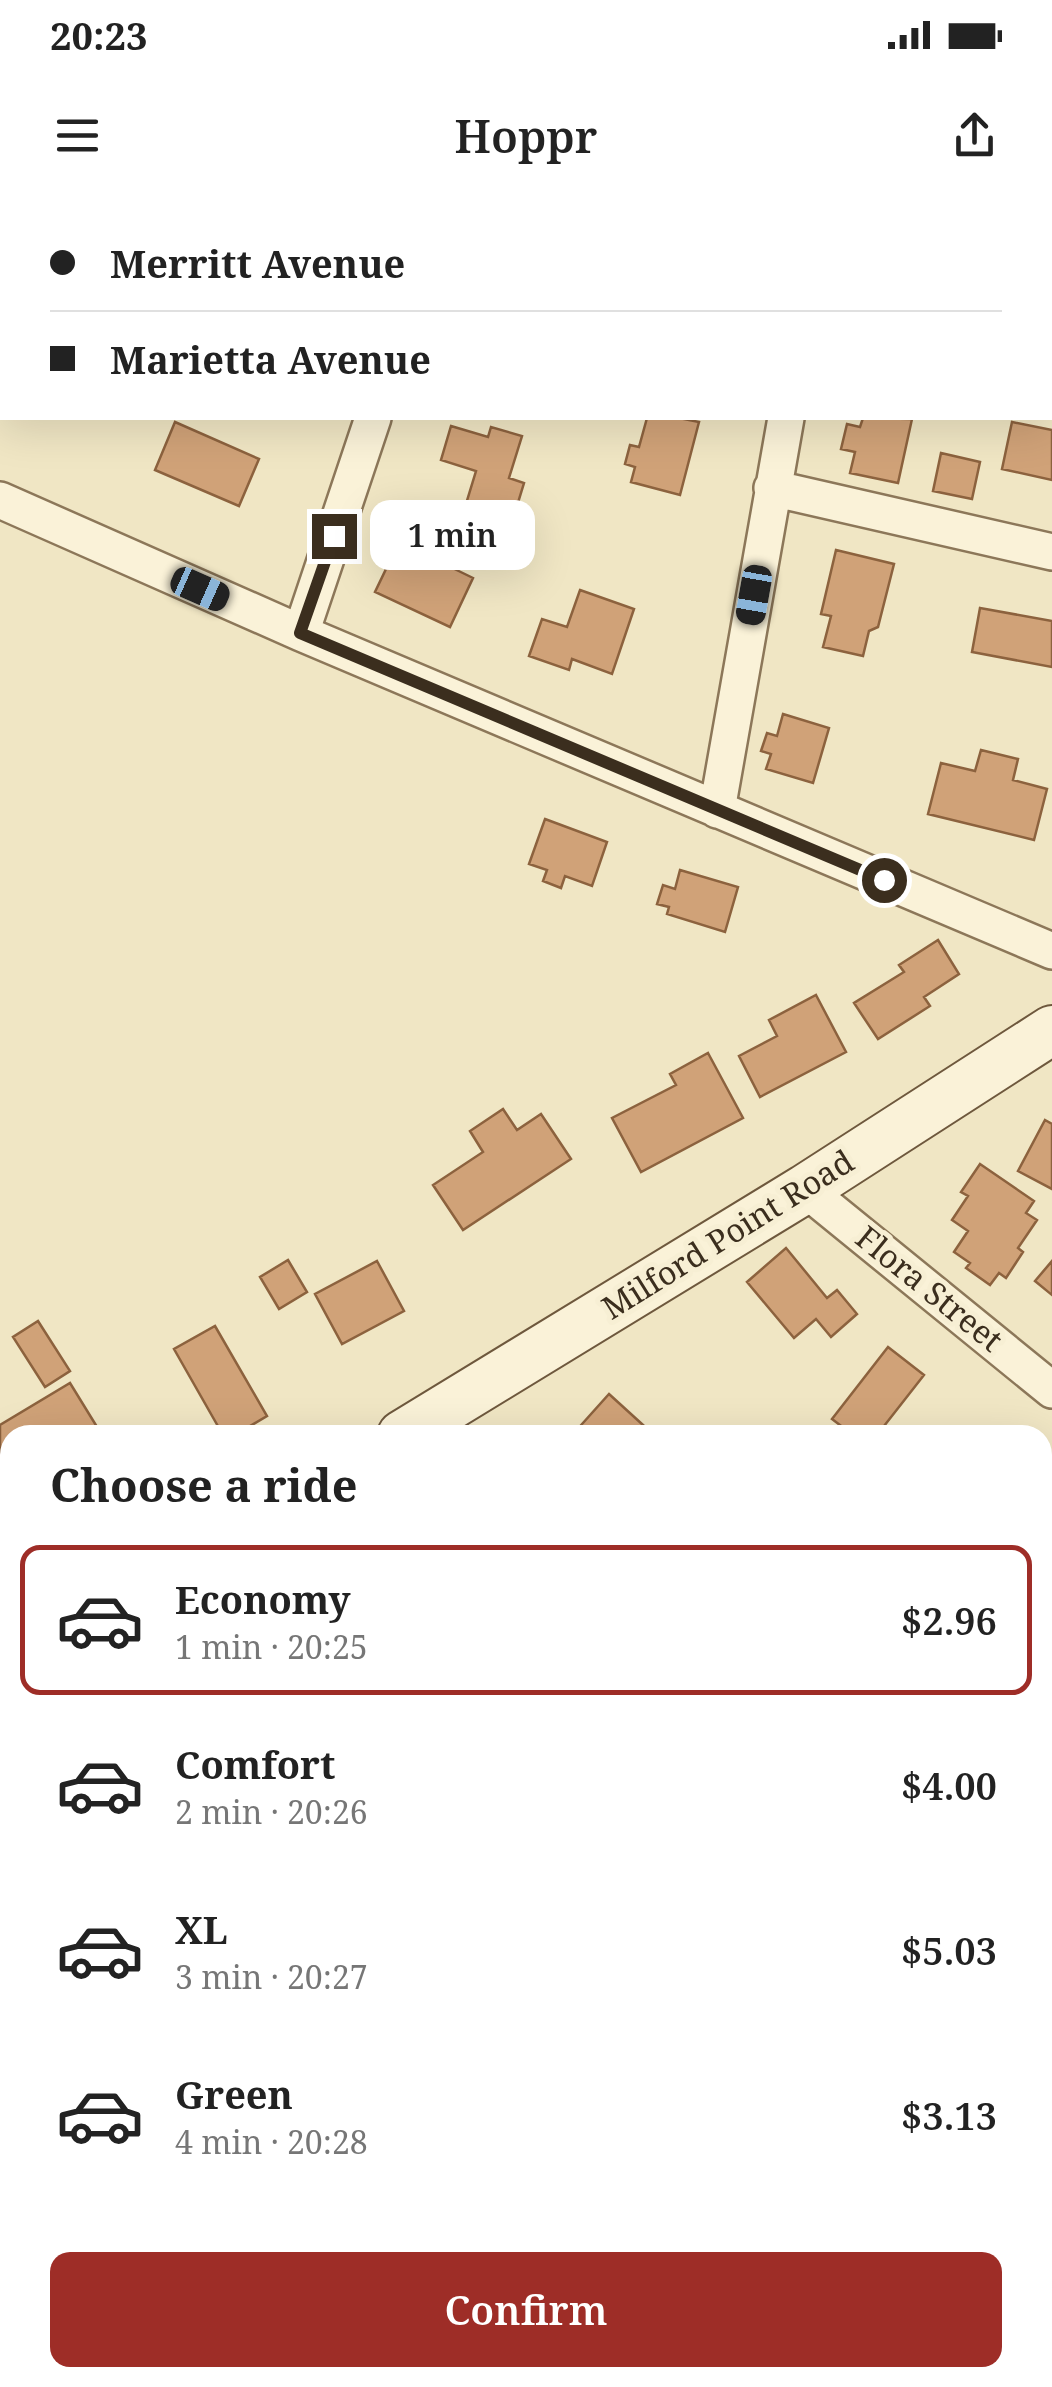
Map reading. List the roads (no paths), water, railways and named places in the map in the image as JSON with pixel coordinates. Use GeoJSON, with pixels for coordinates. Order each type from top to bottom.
{"type":"FeatureCollection","features":[{"type":"Feature","properties":{"kind":"main road","name":"Milford Point Road"},"geometry":{"type":"LineString","coordinates":[[425,1425],[1052,1030]]}},
{"type":"Feature","properties":{"kind":"street"},"geometry":{"type":"LineString","coordinates":[[300,633],[372,420]]}},
{"type":"Feature","properties":{"kind":"street"},"geometry":{"type":"LineString","coordinates":[[716,810],[786,420]]}},
{"type":"Feature","properties":{"kind":"street"},"geometry":{"type":"LineString","coordinates":[[772,488],[1052,552]]}},
{"type":"Feature","properties":{"kind":"street"},"geometry":{"type":"LineString","coordinates":[[0,500],[300,633],[1052,951]]}},
{"type":"Feature","properties":{"kind":"street","name":"Flora Street"},"geometry":{"type":"LineString","coordinates":[[805,1188],[1052,1390]]}}]}
